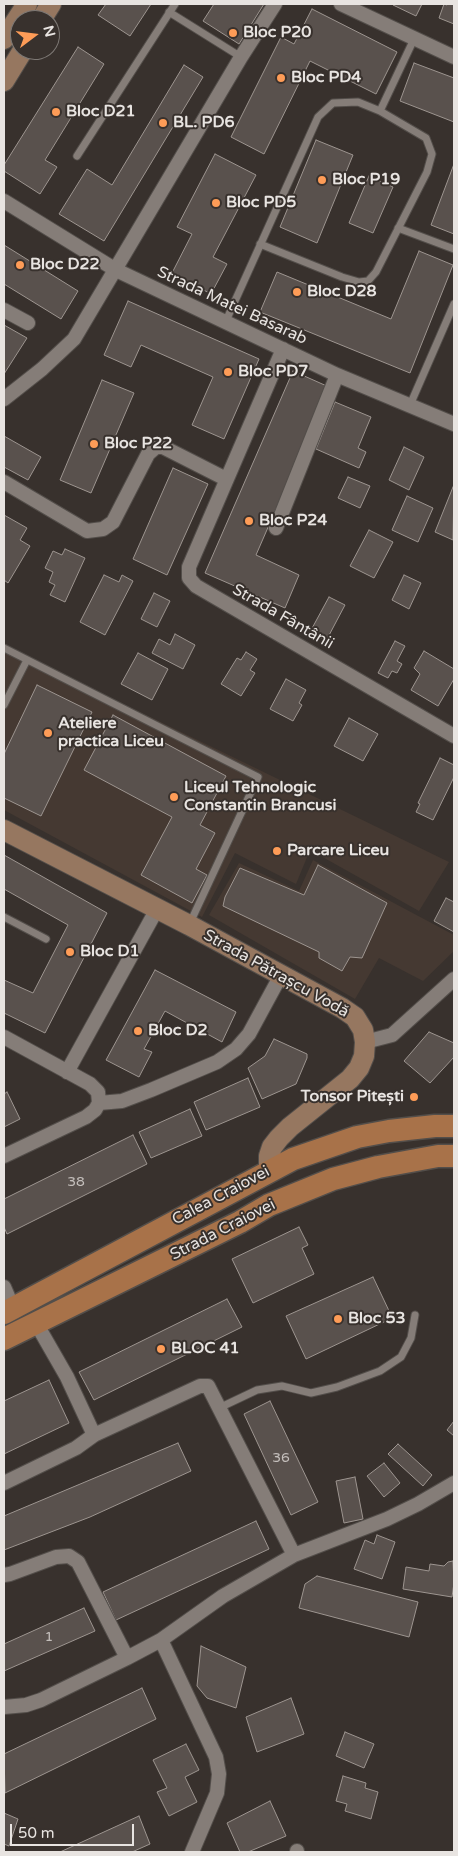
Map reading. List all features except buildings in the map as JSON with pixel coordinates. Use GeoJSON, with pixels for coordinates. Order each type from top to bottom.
{"type":"FeatureCollection","features":[{"type":"Feature","properties":{"kind":"main road","name":"Calea Craiovei"},"geometry":{"type":"LineString","coordinates":[[8,1310],[292,1159],[358,1137],[389,1131],[454,1126]]}},
{"type":"Feature","properties":{"kind":"main road","name":"Strada Craiovei"},"geometry":{"type":"LineString","coordinates":[[4,1339],[240,1222],[270,1205],[333,1179],[396,1163],[438,1156],[454,1156]]}},
{"type":"Feature","properties":{"kind":"street"},"geometry":{"type":"LineString","coordinates":[[4,39],[27,4]]}},
{"type":"Feature","properties":{"kind":"street"},"geometry":{"type":"LineString","coordinates":[[4,400],[42,369],[74,339],[241,57],[275,4]]}},
{"type":"Feature","properties":{"kind":"street"},"geometry":{"type":"LineString","coordinates":[[341,4],[454,57]]}},
{"type":"Feature","properties":{"kind":"street"},"geometry":{"type":"LineString","coordinates":[[4,81],[17,60]]}},
{"type":"Feature","properties":{"kind":"street","name":"Strada Matei Basarab"},"geometry":{"type":"LineString","coordinates":[[4,201],[116,270],[336,375],[454,424]]}},
{"type":"Feature","properties":{"kind":"street"},"geometry":{"type":"LineString","coordinates":[[4,310],[28,324]]}},
{"type":"Feature","properties":{"kind":"street","name":"Strada Fântânii"},"geometry":{"type":"LineString","coordinates":[[283,349],[189,567],[189,578],[196,586],[454,736]]}},
{"type":"Feature","properties":{"kind":"street"},"geometry":{"type":"LineString","coordinates":[[276,528],[336,375]]}},
{"type":"Feature","properties":{"kind":"street"},"geometry":{"type":"LineString","coordinates":[[4,482],[87,531],[102,530],[113,522],[148,454],[156,448],[163,447],[226,479]]}},
{"type":"Feature","properties":{"kind":"street","name":"Strada Pătrașcu Vodă"},"geometry":{"type":"LineString","coordinates":[[4,830],[189,925],[342,1008],[355,1017],[363,1030],[365,1042]]}},
{"type":"Feature","properties":{"kind":"street"},"geometry":{"type":"LineString","coordinates":[[67,1072],[158,909]]}},
{"type":"Feature","properties":{"kind":"street"},"geometry":{"type":"LineString","coordinates":[[99,1103],[122,1101],[151,1090],[217,1062],[236,1049],[249,1034],[281,975]]}},
{"type":"Feature","properties":{"kind":"street"},"geometry":{"type":"LineString","coordinates":[[269,1170],[269,1156],[272,1147],[290,1126],[344,1084],[359,1068],[364,1056],[365,1042],[392,1035],[454,979]]}},
{"type":"Feature","properties":{"kind":"street"},"geometry":{"type":"LineString","coordinates":[[4,1037],[90,1084],[98,1092],[99,1103],[95,1110],[86,1117],[4,1156]]}},
{"type":"Feature","properties":{"kind":"street"},"geometry":{"type":"LineString","coordinates":[[4,1287],[8,1310]]}},
{"type":"Feature","properties":{"kind":"street"},"geometry":{"type":"LineString","coordinates":[[36,1323],[66,1377],[94,1435]]}},
{"type":"Feature","properties":{"kind":"street"},"geometry":{"type":"LineString","coordinates":[[4,1483],[76,1448],[94,1435],[200,1386],[208,1386],[294,1555]]}},
{"type":"Feature","properties":{"kind":"street"},"geometry":{"type":"LineString","coordinates":[[4,1707],[26,1705],[41,1700],[127,1658],[161,1640],[224,1596],[294,1555],[386,1519],[418,1504],[454,1483]]}},
{"type":"Feature","properties":{"kind":"street"},"geometry":{"type":"LineString","coordinates":[[4,1575],[56,1557],[69,1556],[78,1562],[127,1658]]}},
{"type":"Feature","properties":{"kind":"street"},"geometry":{"type":"LineString","coordinates":[[161,1640],[216,1757],[219,1774],[218,1793],[192,1852]]}},
{"type":"Feature","properties":{"kind":"lane"},"geometry":{"type":"LineString","coordinates":[[77,156],[175,4]]}},
{"type":"Feature","properties":{"kind":"lane"},"geometry":{"type":"LineString","coordinates":[[170,12],[241,57]]}},
{"type":"Feature","properties":{"kind":"lane"},"geometry":{"type":"LineString","coordinates":[[380,111],[414,39]]}},
{"type":"Feature","properties":{"kind":"lane"},"geometry":{"type":"LineString","coordinates":[[225,323],[260,244],[318,117],[333,103],[358,102],[380,111],[426,138],[432,154],[427,172],[376,272],[368,281],[359,282],[260,244]]}},
{"type":"Feature","properties":{"kind":"lane"},"geometry":{"type":"LineString","coordinates":[[398,228],[454,249]]}},
{"type":"Feature","properties":{"kind":"lane"},"geometry":{"type":"LineString","coordinates":[[410,405],[454,304]]}},
{"type":"Feature","properties":{"kind":"lane"},"geometry":{"type":"LineString","coordinates":[[4,648],[258,777],[189,925]]}},
{"type":"Feature","properties":{"kind":"lane"},"geometry":{"type":"LineString","coordinates":[[4,705],[27,660]]}},
{"type":"Feature","properties":{"kind":"lane"},"geometry":{"type":"LineString","coordinates":[[4,917],[46,939]]}},
{"type":"Feature","properties":{"kind":"lane"},"geometry":{"type":"LineString","coordinates":[[219,1408],[258,1390],[282,1386],[311,1394],[337,1387],[380,1371],[401,1357],[411,1338],[415,1315]]}},
{"type":"Feature","properties":{"kind":"shaded area"},"geometry":{"type":"Polygon","coordinates":[[[4,646],[449,862],[419,911],[310,850],[296,884],[235,853],[202,917],[4,810],[4,646]]]}},
{"type":"Feature","properties":{"kind":"shaded area"},"geometry":{"type":"Polygon","coordinates":[[[313,860],[454,935],[454,951],[423,981],[379,958],[355,999],[209,915],[239,863],[299,891],[313,860]]]}},
{"type":"Feature","properties":{"kind":"place","name":"Bloc P20"},"geometry":{"type":"Point","coordinates":[233,33]}},
{"type":"Feature","properties":{"kind":"place","name":"Bloc PD4"},"geometry":{"type":"Point","coordinates":[281,78]}},
{"type":"Feature","properties":{"kind":"place","name":"Bloc D21"},"geometry":{"type":"Point","coordinates":[56,112]}},
{"type":"Feature","properties":{"kind":"place","name":"BL. PD6"},"geometry":{"type":"Point","coordinates":[163,123]}},
{"type":"Feature","properties":{"kind":"place","name":"Bloc P19"},"geometry":{"type":"Point","coordinates":[322,180]}},
{"type":"Feature","properties":{"kind":"place","name":"Bloc PD5"},"geometry":{"type":"Point","coordinates":[216,203]}},
{"type":"Feature","properties":{"kind":"place","name":"Bloc D22"},"geometry":{"type":"Point","coordinates":[20,265]}},
{"type":"Feature","properties":{"kind":"place","name":"Bloc D28"},"geometry":{"type":"Point","coordinates":[297,292]}},
{"type":"Feature","properties":{"kind":"place","name":"Bloc PD7"},"geometry":{"type":"Point","coordinates":[228,372]}},
{"type":"Feature","properties":{"kind":"place","name":"Bloc P22"},"geometry":{"type":"Point","coordinates":[94,444]}},
{"type":"Feature","properties":{"kind":"place","name":"Bloc P24"},"geometry":{"type":"Point","coordinates":[249,521]}},
{"type":"Feature","properties":{"kind":"place","name":"Ateliere practica Liceu"},"geometry":{"type":"Point","coordinates":[48,733]}},
{"type":"Feature","properties":{"kind":"place","name":"Liceul Tehnologic Constantin Brancusi"},"geometry":{"type":"Point","coordinates":[174,797]}},
{"type":"Feature","properties":{"kind":"place","name":"Parcare Liceu"},"geometry":{"type":"Point","coordinates":[277,851]}},
{"type":"Feature","properties":{"kind":"place","name":"Bloc D1"},"geometry":{"type":"Point","coordinates":[70,952]}},
{"type":"Feature","properties":{"kind":"place","name":"Bloc D2"},"geometry":{"type":"Point","coordinates":[138,1031]}},
{"type":"Feature","properties":{"kind":"place","name":"Tonsor Pitești"},"geometry":{"type":"Point","coordinates":[414,1097]}},
{"type":"Feature","properties":{"kind":"place","name":"Bloc 53"},"geometry":{"type":"Point","coordinates":[338,1319]}},
{"type":"Feature","properties":{"kind":"place","name":"BLOC 41"},"geometry":{"type":"Point","coordinates":[161,1349]}}]}
